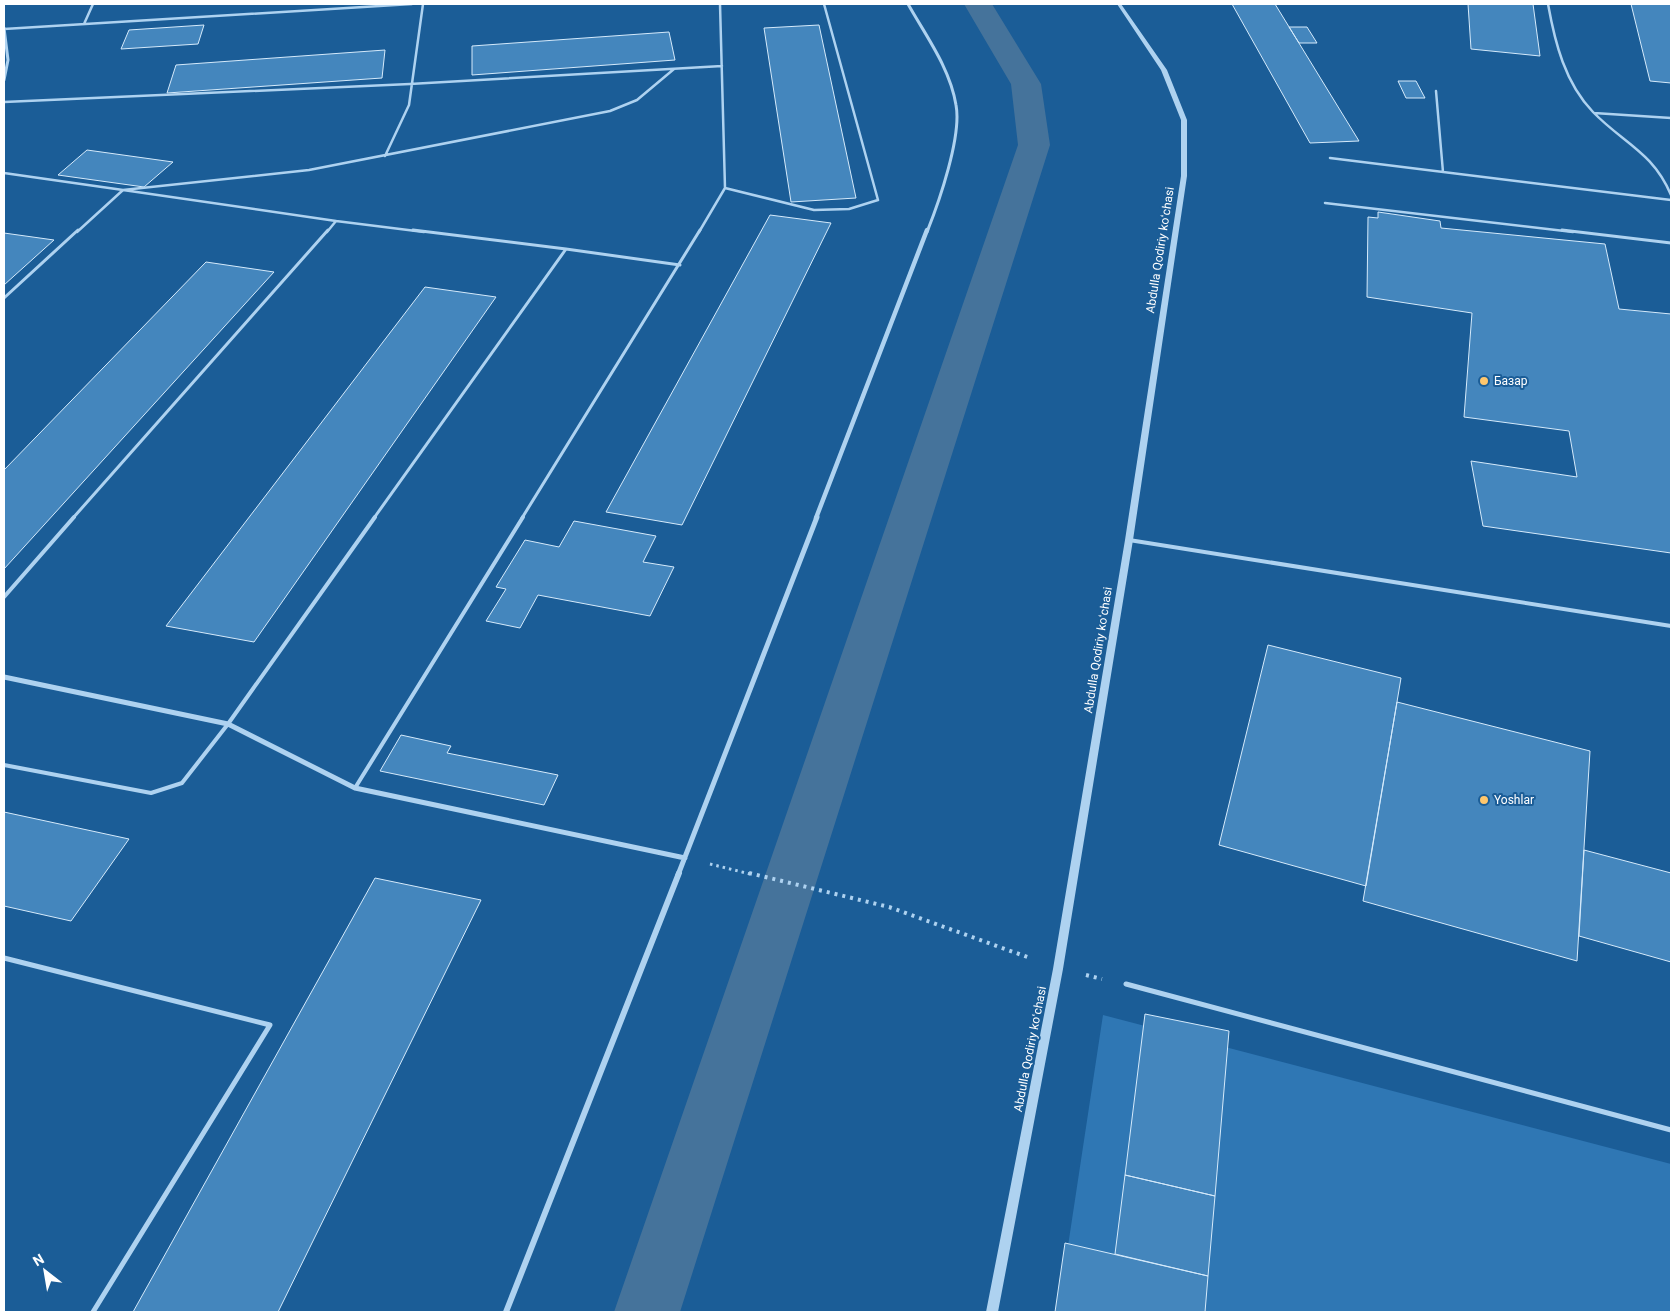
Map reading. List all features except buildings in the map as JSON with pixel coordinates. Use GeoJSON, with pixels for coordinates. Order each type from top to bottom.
{"type":"FeatureCollection","features":[{"type":"Feature","properties":{"kind":"street"},"geometry":{"type":"LineString","coordinates":[[506,1312],[685,858],[936,208],[954,135],[957,107],[948,79],[908,4]]}},
{"type":"Feature","properties":{"kind":"street","name":"Abdulla Qodiriy koʻchasi"},"geometry":{"type":"LineString","coordinates":[[992,1312],[1058,969],[1129,540],[1184,176],[1184,120],[1164,70],[1119,4]]}},
{"type":"Feature","properties":{"kind":"street"},"geometry":{"type":"LineString","coordinates":[[4,28],[8,60],[4,80]]}},
{"type":"Feature","properties":{"kind":"street"},"geometry":{"type":"LineString","coordinates":[[4,677],[228,724],[355,788],[685,858]]}},
{"type":"Feature","properties":{"kind":"lane"},"geometry":{"type":"LineString","coordinates":[[84,24],[93,4]]}},
{"type":"Feature","properties":{"kind":"lane"},"geometry":{"type":"LineString","coordinates":[[4,28],[412,4]]}},
{"type":"Feature","properties":{"kind":"lane"},"geometry":{"type":"LineString","coordinates":[[385,156],[409,105],[410,84],[423,4]]}},
{"type":"Feature","properties":{"kind":"lane"},"geometry":{"type":"LineString","coordinates":[[355,788],[680,265],[725,188],[720,4]]}},
{"type":"Feature","properties":{"kind":"lane"},"geometry":{"type":"LineString","coordinates":[[725,188],[814,210],[849,209],[878,200],[824,4]]}},
{"type":"Feature","properties":{"kind":"lane"},"geometry":{"type":"LineString","coordinates":[[1548,4],[1555,42],[1573,88],[1594,113],[1658,167],[1671,195]]}},
{"type":"Feature","properties":{"kind":"lane"},"geometry":{"type":"LineString","coordinates":[[4,102],[410,84],[722,66]]}},
{"type":"Feature","properties":{"kind":"lane"},"geometry":{"type":"LineString","coordinates":[[4,298],[123,190],[309,170],[610,111],[637,100],[674,69]]}},
{"type":"Feature","properties":{"kind":"lane"},"geometry":{"type":"LineString","coordinates":[[1436,91],[1443,172]]}},
{"type":"Feature","properties":{"kind":"lane"},"geometry":{"type":"LineString","coordinates":[[1594,113],[1671,118]]}},
{"type":"Feature","properties":{"kind":"lane"},"geometry":{"type":"LineString","coordinates":[[1330,158],[1671,200]]}},
{"type":"Feature","properties":{"kind":"lane"},"geometry":{"type":"LineString","coordinates":[[4,173],[336,221],[680,265]]}},
{"type":"Feature","properties":{"kind":"lane"},"geometry":{"type":"LineString","coordinates":[[1324,203],[1671,243]]}},
{"type":"Feature","properties":{"kind":"lane"},"geometry":{"type":"LineString","coordinates":[[4,597],[336,221]]}},
{"type":"Feature","properties":{"kind":"lane"},"geometry":{"type":"LineString","coordinates":[[4,765],[151,793],[182,783],[228,724],[566,249]]}},
{"type":"Feature","properties":{"kind":"lane"},"geometry":{"type":"LineString","coordinates":[[1129,540],[1671,626]]}},
{"type":"Feature","properties":{"kind":"lane"},"geometry":{"type":"LineString","coordinates":[[4,958],[270,1025],[93,1312]]}},
{"type":"Feature","properties":{"kind":"lane"},"geometry":{"type":"LineString","coordinates":[[1126,984],[1671,1130]]}},
{"type":"Feature","properties":{"kind":"path"},"geometry":{"type":"LineString","coordinates":[[685,858],[889,907],[1058,969],[1126,984]]}},
{"type":"Feature","properties":{"kind":"shaded area"},"geometry":{"type":"Polygon","coordinates":[[[1103,1015],[1671,1164],[1671,1312],[1058,1312],[1103,1015]]]}},
{"type":"Feature","properties":{"kind":"waterway"},"geometry":{"type":"LineString","coordinates":[[647,1312],[1034,145],[1026,84],[978,4]]}},
{"type":"Feature","properties":{"kind":"place","name":"Базар"},"geometry":{"type":"Point","coordinates":[1484,381]}},
{"type":"Feature","properties":{"kind":"place","name":"Yoshlar"},"geometry":{"type":"Point","coordinates":[1484,800]}}]}
